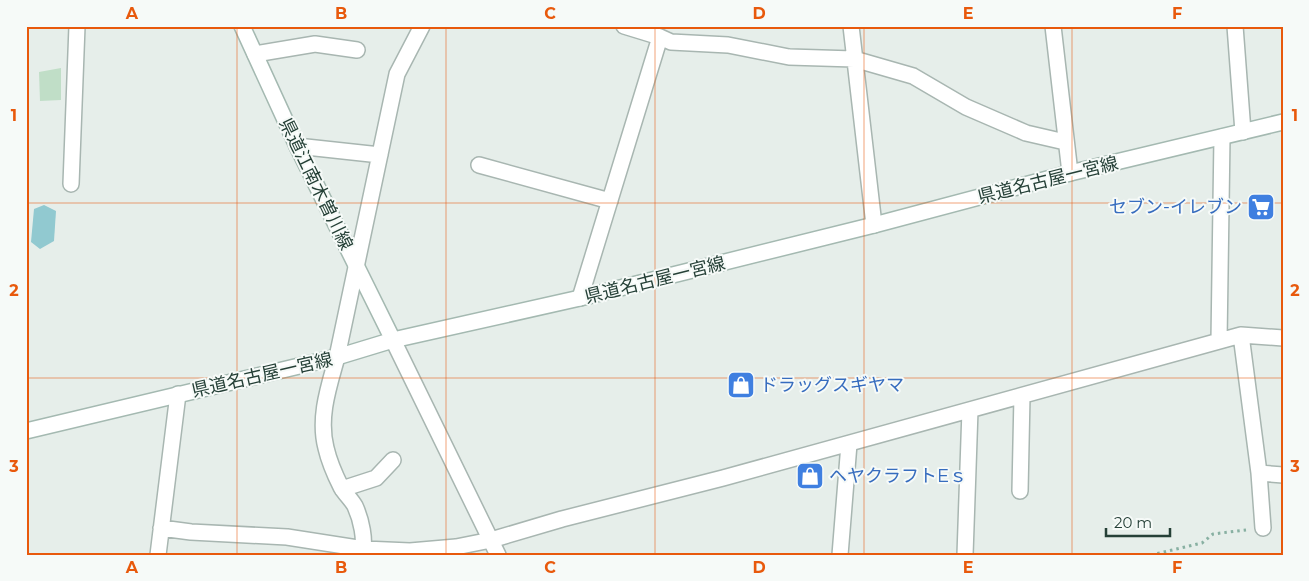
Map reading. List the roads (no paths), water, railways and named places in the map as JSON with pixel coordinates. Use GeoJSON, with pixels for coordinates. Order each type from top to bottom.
{"type":"FeatureCollection","features":[{"type":"Feature","properties":{"kind":"street"},"geometry":{"type":"LineString","coordinates":[[71,184],[76,26]]}},
{"type":"Feature","properties":{"kind":"street","name":"県道江南木曽川線"},"geometry":{"type":"LineString","coordinates":[[242,26],[297,146],[498,555]]}},
{"type":"Feature","properties":{"kind":"street"},"geometry":{"type":"LineString","coordinates":[[363,552],[362,528],[354,506],[342,489],[326,446],[323,424],[326,399],[337,357],[397,74],[422,26]]}},
{"type":"Feature","properties":{"kind":"street"},"geometry":{"type":"LineString","coordinates":[[624,26],[660,36],[672,42],[728,45],[789,57],[854,59],[914,76],[966,107],[1026,133],[1065,142]]}},
{"type":"Feature","properties":{"kind":"street"},"geometry":{"type":"LineString","coordinates":[[851,26],[874,225]]}},
{"type":"Feature","properties":{"kind":"street"},"geometry":{"type":"LineString","coordinates":[[1053,26],[1070,173]]}},
{"type":"Feature","properties":{"kind":"street"},"geometry":{"type":"LineString","coordinates":[[1235,26],[1244,132]]}},
{"type":"Feature","properties":{"kind":"street"},"geometry":{"type":"LineString","coordinates":[[580,298],[660,36]]}},
{"type":"Feature","properties":{"kind":"street"},"geometry":{"type":"LineString","coordinates":[[255,54],[314,44],[357,50]]}},
{"type":"Feature","properties":{"kind":"street","name":"県道名古屋一宮線"},"geometry":{"type":"LineString","coordinates":[[26,431],[337,357],[393,340],[580,298],[874,225],[1070,173],[1283,122]]}},
{"type":"Feature","properties":{"kind":"street"},"geometry":{"type":"LineString","coordinates":[[1219,341],[1222,137]]}},
{"type":"Feature","properties":{"kind":"street"},"geometry":{"type":"LineString","coordinates":[[297,146],[380,155]]}},
{"type":"Feature","properties":{"kind":"street"},"geometry":{"type":"LineString","coordinates":[[479,165],[610,201]]}},
{"type":"Feature","properties":{"kind":"street"},"geometry":{"type":"LineString","coordinates":[[1241,334],[1259,473],[1263,528]]}},
{"type":"Feature","properties":{"kind":"street"},"geometry":{"type":"LineString","coordinates":[[161,528],[191,532],[286,537],[363,552],[410,551],[456,547],[491,540],[562,519],[723,478],[1241,334],[1283,338]]}},
{"type":"Feature","properties":{"kind":"street"},"geometry":{"type":"LineString","coordinates":[[158,555],[178,394]]}},
{"type":"Feature","properties":{"kind":"street"},"geometry":{"type":"LineString","coordinates":[[1020,491],[1022,396]]}},
{"type":"Feature","properties":{"kind":"street"},"geometry":{"type":"LineString","coordinates":[[965,555],[970,410]]}},
{"type":"Feature","properties":{"kind":"street"},"geometry":{"type":"LineString","coordinates":[[840,555],[848,444]]}},
{"type":"Feature","properties":{"kind":"street"},"geometry":{"type":"LineString","coordinates":[[342,489],[376,478],[393,460]]}},
{"type":"Feature","properties":{"kind":"street"},"geometry":{"type":"LineString","coordinates":[[1259,473],[1283,475]]}},
{"type":"Feature","properties":{"kind":"water"},"geometry":{"type":"Polygon","coordinates":[[[44,205],[56,211],[54,241],[40,249],[31,242],[34,209],[44,205]]]}},
{"type":"Feature","properties":{"kind":"place","name":"セブン-イレブン"},"geometry":{"type":"Point","coordinates":[1261,207]}},
{"type":"Feature","properties":{"kind":"place","name":"ドラッグスギヤマ"},"geometry":{"type":"Point","coordinates":[741,385]}},
{"type":"Feature","properties":{"kind":"place","name":"ヘヤクラフトEｓ"},"geometry":{"type":"Point","coordinates":[810,476]}}]}
